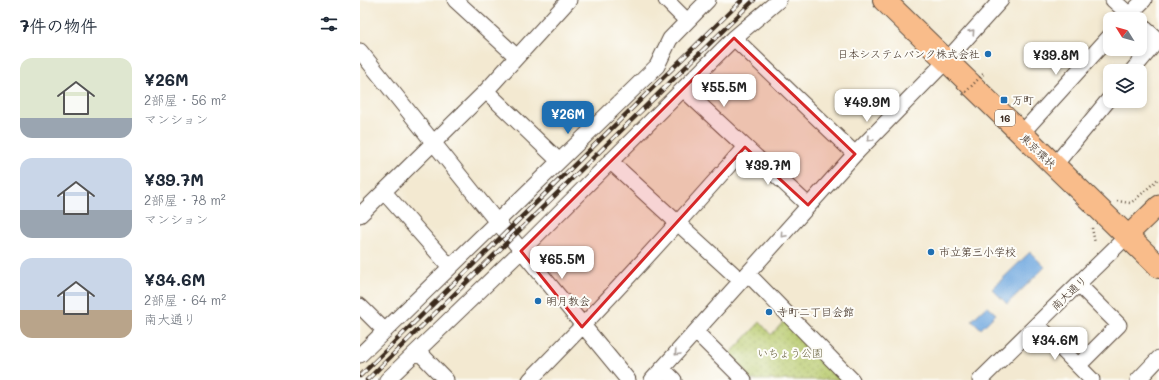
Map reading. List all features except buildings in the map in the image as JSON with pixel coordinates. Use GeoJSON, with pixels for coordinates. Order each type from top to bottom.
{"type":"FeatureCollection","features":[{"type":"Feature","properties":{"kind":"highway","name":"東京環状"},"geometry":{"type":"LineString","coordinates":[[884,0],[1126,237],[1159,267]]}},
{"type":"Feature","properties":{"kind":"main road","name":"南大通り"},"geometry":{"type":"LineString","coordinates":[[1126,237],[1159,205]]}},
{"type":"Feature","properties":{"kind":"street"},"geometry":{"type":"LineString","coordinates":[[455,0],[517,57]]}},
{"type":"Feature","properties":{"kind":"street"},"geometry":{"type":"LineString","coordinates":[[360,215],[434,144],[486,91],[569,0]]}},
{"type":"Feature","properties":{"kind":"street"},"geometry":{"type":"LineString","coordinates":[[666,0],[687,21]]}},
{"type":"Feature","properties":{"kind":"street"},"geometry":{"type":"LineString","coordinates":[[360,355],[657,66],[670,39],[708,0]]}},
{"type":"Feature","properties":{"kind":"street"},"geometry":{"type":"LineString","coordinates":[[387,380],[521,251],[734,38],[778,0]]}},
{"type":"Feature","properties":{"kind":"street"},"geometry":{"type":"LineString","coordinates":[[652,380],[808,205],[855,154],[946,61],[1001,0]]}},
{"type":"Feature","properties":{"kind":"street"},"geometry":{"type":"LineString","coordinates":[[1113,0],[1125,12]]}},
{"type":"Feature","properties":{"kind":"street"},"geometry":{"type":"LineString","coordinates":[[1136,12],[1144,0]]}},
{"type":"Feature","properties":{"kind":"street"},"geometry":{"type":"LineString","coordinates":[[1138,64],[1158,40],[1147,31]]}},
{"type":"Feature","properties":{"kind":"street"},"geometry":{"type":"LineString","coordinates":[[734,38],[855,154]]}},
{"type":"Feature","properties":{"kind":"street"},"geometry":{"type":"LineString","coordinates":[[1021,134],[1103,44]]}},
{"type":"Feature","properties":{"kind":"street"},"geometry":{"type":"LineString","coordinates":[[360,51],[582,327],[628,380]]}},
{"type":"Feature","properties":{"kind":"street"},"geometry":{"type":"LineString","coordinates":[[683,89],[808,205]]}},
{"type":"Feature","properties":{"kind":"street"},"geometry":{"type":"LineString","coordinates":[[486,91],[559,161]]}},
{"type":"Feature","properties":{"kind":"street"},"geometry":{"type":"LineString","coordinates":[[1054,166],[1103,106]]}},
{"type":"Feature","properties":{"kind":"street"},"geometry":{"type":"LineString","coordinates":[[530,380],[582,327],[678,223],[745,147]]}},
{"type":"Feature","properties":{"kind":"street"},"geometry":{"type":"LineString","coordinates":[[610,161],[678,223],[745,277],[852,380]]}},
{"type":"Feature","properties":{"kind":"street"},"geometry":{"type":"LineString","coordinates":[[384,192],[450,267]]}},
{"type":"Feature","properties":{"kind":"street","name":"南大通り"},"geometry":{"type":"LineString","coordinates":[[980,380],[1126,237]]}},
{"type":"Feature","properties":{"kind":"street"},"geometry":{"type":"LineString","coordinates":[[1078,284],[1119,325],[1078,366]]}},
{"type":"Feature","properties":{"kind":"street"},"geometry":{"type":"LineString","coordinates":[[360,306],[385,331]]}},
{"type":"Feature","properties":{"kind":"street"},"geometry":{"type":"LineString","coordinates":[[1037,324],[1092,380]]}},
{"type":"Feature","properties":{"kind":"street"},"geometry":{"type":"LineString","coordinates":[[696,332],[744,380]]}},
{"type":"Feature","properties":{"kind":"street"},"geometry":{"type":"LineString","coordinates":[[418,351],[446,380]]}},
{"type":"Feature","properties":{"kind":"street"},"geometry":{"type":"LineString","coordinates":[[1138,380],[1159,358]]}},
{"type":"Feature","properties":{"kind":"street"},"geometry":{"type":"LineString","coordinates":[[663,369],[674,380]]}},
{"type":"Feature","properties":{"kind":"path"},"geometry":{"type":"LineString","coordinates":[[963,95],[985,72]]}},
{"type":"Feature","properties":{"kind":"path"},"geometry":{"type":"LineString","coordinates":[[1114,201],[1130,203],[1159,178]]}},
{"type":"Feature","properties":{"kind":"path"},"geometry":{"type":"LineString","coordinates":[[1092,226],[1095,243]]}},
{"type":"Feature","properties":{"kind":"highlighted area"},"geometry":{"type":"Polygon","coordinates":[[[734,38],[855,154],[808,205],[745,147],[582,327],[521,251],[734,38]]]}},
{"type":"Feature","properties":{"kind":"green space","name":"いちょう公園"},"geometry":{"type":"Polygon","coordinates":[[[789,316],[852,380],[744,380],[724,360],[760,322],[771,335],[789,316]]]}},
{"type":"Feature","properties":{"kind":"water"},"geometry":{"type":"Polygon","coordinates":[[[1030,252],[1045,267],[1007,304],[992,289],[1030,252]]]}},
{"type":"Feature","properties":{"kind":"water"},"geometry":{"type":"Polygon","coordinates":[[[987,306],[996,314],[981,329],[972,320],[987,306]]]}},
{"type":"Feature","properties":{"kind":"railway"},"geometry":{"type":"LineString","coordinates":[[360,376],[742,0]]}},
{"type":"Feature","properties":{"kind":"railway"},"geometry":{"type":"LineString","coordinates":[[367,380],[754,0]]}},
{"type":"Feature","properties":{"kind":"place","name":"日本システムバンク株式会社"},"geometry":{"type":"Point","coordinates":[988,54]}},
{"type":"Feature","properties":{"kind":"place","name":"万町"},"geometry":{"type":"Point","coordinates":[1004,100]}},
{"type":"Feature","properties":{"kind":"place","name":"市立第三小学校"},"geometry":{"type":"Point","coordinates":[931,252]}},
{"type":"Feature","properties":{"kind":"place","name":"明月教会"},"geometry":{"type":"Point","coordinates":[538,301]}},
{"type":"Feature","properties":{"kind":"place","name":"寺町二丁目会館"},"geometry":{"type":"Point","coordinates":[769,312]}}]}
